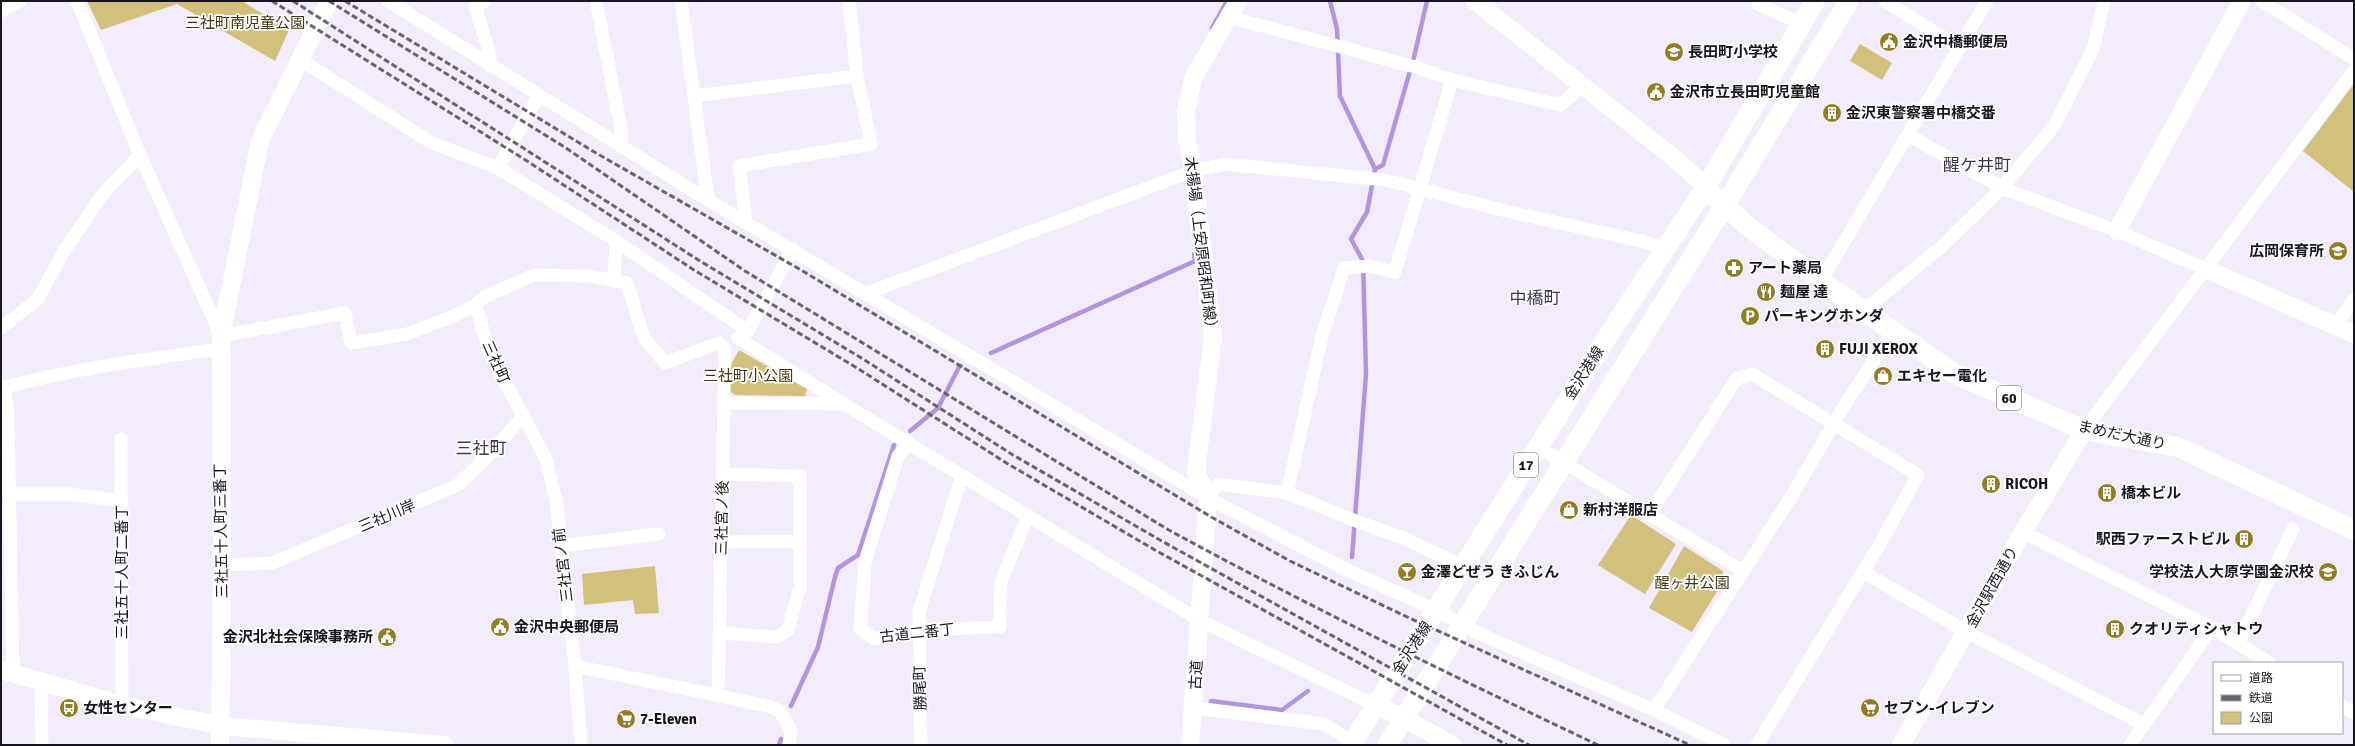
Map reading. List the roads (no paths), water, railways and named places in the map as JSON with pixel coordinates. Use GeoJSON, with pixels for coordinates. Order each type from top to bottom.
{"type":"FeatureCollection","features":[{"type":"Feature","properties":{"kind":"main road","name":"金沢港線"},"geometry":{"type":"LineString","coordinates":[[1352,744],[1664,248],[1706,187],[1815,1]]}},
{"type":"Feature","properties":{"kind":"main road","name":"金沢港線"},"geometry":{"type":"LineString","coordinates":[[1387,745],[1725,205],[1850,1]]}},
{"type":"Feature","properties":{"kind":"main road","name":"まめだ大通り"},"geometry":{"type":"LineString","coordinates":[[1706,187],[1746,225],[1892,333],[1955,374],[2084,430],[2178,447],[2354,530]]}},
{"type":"Feature","properties":{"kind":"street"},"geometry":{"type":"LineString","coordinates":[[1,11],[20,1]]}},
{"type":"Feature","properties":{"kind":"street"},"geometry":{"type":"LineString","coordinates":[[77,1],[140,155],[220,342]]}},
{"type":"Feature","properties":{"kind":"street","name":"三社五十人町三番丁"},"geometry":{"type":"LineString","coordinates":[[220,745],[222,565],[220,342],[260,141],[299,59],[329,1]]}},
{"type":"Feature","properties":{"kind":"street"},"geometry":{"type":"LineString","coordinates":[[388,1],[708,200],[867,293],[1208,498],[1349,571],[1436,610],[1463,623],[1482,635],[1654,710],[1725,745]]}},
{"type":"Feature","properties":{"kind":"street"},"geometry":{"type":"LineString","coordinates":[[486,1],[475,6],[488,48],[491,66]]}},
{"type":"Feature","properties":{"kind":"street"},"geometry":{"type":"LineString","coordinates":[[596,1],[621,129],[621,145]]}},
{"type":"Feature","properties":{"kind":"street"},"geometry":{"type":"LineString","coordinates":[[681,1],[708,200]]}},
{"type":"Feature","properties":{"kind":"street"},"geometry":{"type":"LineString","coordinates":[[746,221],[740,166],[871,144],[857,76],[849,1]]}},
{"type":"Feature","properties":{"kind":"street","name":"木揚場（上安原昭和町線）"},"geometry":{"type":"LineString","coordinates":[[1199,620],[1208,498],[1196,471],[1213,338],[1193,171],[1187,140],[1186,113],[1193,78],[1238,1]]}},
{"type":"Feature","properties":{"kind":"street"},"geometry":{"type":"LineString","coordinates":[[1475,1],[1678,161],[1706,187]]}},
{"type":"Feature","properties":{"kind":"street"},"geometry":{"type":"LineString","coordinates":[[1758,1],[1758,4],[1802,24]]}},
{"type":"Feature","properties":{"kind":"street"},"geometry":{"type":"LineString","coordinates":[[1884,1],[1960,48]]}},
{"type":"Feature","properties":{"kind":"street"},"geometry":{"type":"LineString","coordinates":[[1821,281],[1987,1]]}},
{"type":"Feature","properties":{"kind":"street"},"geometry":{"type":"LineString","coordinates":[[1863,311],[1940,248],[2002,188],[2054,126],[2093,49],[2104,1]]}},
{"type":"Feature","properties":{"kind":"street"},"geometry":{"type":"LineString","coordinates":[[2117,231],[2242,1]]}},
{"type":"Feature","properties":{"kind":"street"},"geometry":{"type":"LineString","coordinates":[[2262,1],[2354,59]]}},
{"type":"Feature","properties":{"kind":"street"},"geometry":{"type":"LineString","coordinates":[[1229,17],[1419,68],[1452,80],[1560,105],[1582,86]]}},
{"type":"Feature","properties":{"kind":"street"},"geometry":{"type":"LineString","coordinates":[[299,59],[432,143],[498,168],[616,241],[743,334],[844,404],[1199,620],[1404,718],[1452,745]]}},
{"type":"Feature","properties":{"kind":"street"},"geometry":{"type":"LineString","coordinates":[[2084,430],[2354,71]]}},
{"type":"Feature","properties":{"kind":"street"},"geometry":{"type":"LineString","coordinates":[[694,96],[857,76]]}},
{"type":"Feature","properties":{"kind":"street"},"geometry":{"type":"LineString","coordinates":[[1287,493],[1322,336],[1344,268],[1370,266],[1394,272],[1452,80]]}},
{"type":"Feature","properties":{"kind":"street"},"geometry":{"type":"LineString","coordinates":[[498,168],[539,95]]}},
{"type":"Feature","properties":{"kind":"street"},"geometry":{"type":"LineString","coordinates":[[1908,135],[2002,188],[2117,231],[2354,334]]}},
{"type":"Feature","properties":{"kind":"street"},"geometry":{"type":"LineString","coordinates":[[1,328],[38,299],[64,251],[102,195],[140,155]]}},
{"type":"Feature","properties":{"kind":"street"},"geometry":{"type":"LineString","coordinates":[[867,293],[1193,171],[1226,164],[1385,180],[1641,240],[1664,248]]}},
{"type":"Feature","properties":{"kind":"street"},"geometry":{"type":"LineString","coordinates":[[614,279],[616,241]]}},
{"type":"Feature","properties":{"kind":"street"},"geometry":{"type":"LineString","coordinates":[[1,388],[52,375],[220,342],[345,313],[351,343],[407,334],[476,305],[484,297],[534,275],[589,276],[627,282],[644,338],[665,363],[722,346],[743,334],[793,249]]}},
{"type":"Feature","properties":{"kind":"street"},"geometry":{"type":"LineString","coordinates":[[2335,326],[2354,299]]}},
{"type":"Feature","properties":{"kind":"street","name":"三社町"},"geometry":{"type":"LineString","coordinates":[[476,305],[489,352],[524,415]]}},
{"type":"Feature","properties":{"kind":"street"},"geometry":{"type":"LineString","coordinates":[[1654,710],[1791,497],[1835,423],[1892,333]]}},
{"type":"Feature","properties":{"kind":"street","name":"三社宮ノ後"},"geometry":{"type":"LineString","coordinates":[[718,695],[724,403],[722,346]]}},
{"type":"Feature","properties":{"kind":"street"},"geometry":{"type":"LineString","coordinates":[[1649,515],[1738,378],[1752,374],[1835,423],[1918,475],[1863,572],[1757,745]]}},
{"type":"Feature","properties":{"kind":"street"},"geometry":{"type":"LineString","coordinates":[[1,388],[6,392],[9,494],[7,672],[122,705],[221,726],[445,745]]}},
{"type":"Feature","properties":{"kind":"street"},"geometry":{"type":"LineString","coordinates":[[724,403],[844,404]]}},
{"type":"Feature","properties":{"kind":"street","name":"三社宮ノ前"},"geometry":{"type":"LineString","coordinates":[[524,415],[546,459],[556,500],[575,666],[581,745]]}},
{"type":"Feature","properties":{"kind":"street","name":"三社川岸"},"geometry":{"type":"LineString","coordinates":[[222,565],[272,563],[458,485],[490,454],[524,415]]}},
{"type":"Feature","properties":{"kind":"street","name":"金沢駅西通り"},"geometry":{"type":"LineString","coordinates":[[1901,745],[2023,532],[2084,430]]}},
{"type":"Feature","properties":{"kind":"street","name":"三社五十人町二番丁"},"geometry":{"type":"LineString","coordinates":[[121,439],[122,705]]}},
{"type":"Feature","properties":{"kind":"street","name":"古道二番丁"},"geometry":{"type":"LineString","coordinates":[[910,443],[898,456],[865,562],[860,629],[875,639],[918,630],[1000,627],[1001,582],[1028,515]]}},
{"type":"Feature","properties":{"kind":"street"},"geometry":{"type":"LineString","coordinates":[[1538,447],[1743,571]]}},
{"type":"Feature","properties":{"kind":"street"},"geometry":{"type":"LineString","coordinates":[[719,633],[777,637],[788,630],[800,587],[800,476],[723,474]]}},
{"type":"Feature","properties":{"kind":"street","name":"勝尾町"},"geometry":{"type":"LineString","coordinates":[[922,745],[918,630],[919,612],[962,475]]}},
{"type":"Feature","properties":{"kind":"street"},"geometry":{"type":"LineString","coordinates":[[1208,498],[1218,484],[1287,493],[1358,522],[1401,537],[1463,566]]}},
{"type":"Feature","properties":{"kind":"street"},"geometry":{"type":"LineString","coordinates":[[9,494],[69,494],[122,501]]}},
{"type":"Feature","properties":{"kind":"street"},"geometry":{"type":"LineString","coordinates":[[2238,644],[2293,529]]}},
{"type":"Feature","properties":{"kind":"street"},"geometry":{"type":"LineString","coordinates":[[2023,532],[2212,628],[2268,662]]}},
{"type":"Feature","properties":{"kind":"street"},"geometry":{"type":"LineString","coordinates":[[561,546],[658,534]]}},
{"type":"Feature","properties":{"kind":"street"},"geometry":{"type":"LineString","coordinates":[[721,542],[800,541]]}},
{"type":"Feature","properties":{"kind":"street"},"geometry":{"type":"LineString","coordinates":[[1863,572],[1967,632],[2143,724]]}},
{"type":"Feature","properties":{"kind":"street","name":"古道"},"geometry":{"type":"LineString","coordinates":[[1190,745],[1194,708],[1199,620]]}},
{"type":"Feature","properties":{"kind":"street"},"geometry":{"type":"LineString","coordinates":[[2130,745],[2143,724],[2212,628]]}},
{"type":"Feature","properties":{"kind":"street"},"geometry":{"type":"LineString","coordinates":[[575,666],[768,706],[780,711],[791,731],[789,745]]}},
{"type":"Feature","properties":{"kind":"street"},"geometry":{"type":"LineString","coordinates":[[41,682],[42,745]]}},
{"type":"Feature","properties":{"kind":"street"},"geometry":{"type":"LineString","coordinates":[[2343,706],[2354,712]]}},
{"type":"Feature","properties":{"kind":"street"},"geometry":{"type":"LineString","coordinates":[[1194,708],[1324,724],[1352,744]]}},
{"type":"Feature","properties":{"kind":"waterway"},"geometry":{"type":"LineString","coordinates":[[1212,28],[1227,1]]}},
{"type":"Feature","properties":{"kind":"waterway"},"geometry":{"type":"LineString","coordinates":[[1330,1],[1337,29],[1340,96],[1375,169],[1367,212],[1351,239],[1363,261],[1366,374],[1352,557]]}},
{"type":"Feature","properties":{"kind":"waterway"},"geometry":{"type":"LineString","coordinates":[[1375,169],[1383,165],[1414,57],[1427,1]]}},
{"type":"Feature","properties":{"kind":"waterway"},"geometry":{"type":"LineString","coordinates":[[991,353],[1195,261],[1194,254]]}},
{"type":"Feature","properties":{"kind":"waterway"},"geometry":{"type":"LineString","coordinates":[[910,431],[938,408],[959,367],[961,366]]}},
{"type":"Feature","properties":{"kind":"waterway"},"geometry":{"type":"LineString","coordinates":[[791,706],[818,647],[838,568],[858,555],[894,445]]}},
{"type":"Feature","properties":{"kind":"waterway"},"geometry":{"type":"LineString","coordinates":[[1211,701],[1282,710],[1308,691]]}},
{"type":"Feature","properties":{"kind":"waterway"},"geometry":{"type":"LineString","coordinates":[[779,745],[781,739]]}},
{"type":"Feature","properties":{"kind":"railway"},"geometry":{"type":"LineString","coordinates":[[272,1],[527,161],[694,270],[857,368],[1008,464],[1155,550],[1507,745]]}},
{"type":"Feature","properties":{"kind":"railway"},"geometry":{"type":"LineString","coordinates":[[293,1],[700,261],[863,359],[1013,455],[1160,540],[1529,745]]}},
{"type":"Feature","properties":{"kind":"railway"},"geometry":{"type":"LineString","coordinates":[[329,1],[566,148],[745,271],[1167,529],[1327,613],[1435,667],[1598,745]]}},
{"type":"Feature","properties":{"kind":"railway"},"geometry":{"type":"LineString","coordinates":[[345,1],[596,153],[801,270],[1213,518],[1290,561],[1403,615],[1690,745]]}},
{"type":"Feature","properties":{"kind":"place","name":"金沢中橋郵便局"},"geometry":{"type":"Point","coordinates":[1889,42]}},
{"type":"Feature","properties":{"kind":"place","name":"長田町小学校"},"geometry":{"type":"Point","coordinates":[1674,52]}},
{"type":"Feature","properties":{"kind":"place","name":"金沢市立長田町児童館"},"geometry":{"type":"Point","coordinates":[1656,92]}},
{"type":"Feature","properties":{"kind":"place","name":"金沢東警察署中橋交番"},"geometry":{"type":"Point","coordinates":[1832,113]}},
{"type":"Feature","properties":{"kind":"place","name":"広岡保育所"},"geometry":{"type":"Point","coordinates":[2338,251]}},
{"type":"Feature","properties":{"kind":"place","name":"アート薬局"},"geometry":{"type":"Point","coordinates":[1734,268]}},
{"type":"Feature","properties":{"kind":"place","name":"麺屋 達"},"geometry":{"type":"Point","coordinates":[1766,292]}},
{"type":"Feature","properties":{"kind":"place","name":"パーキングホンダ"},"geometry":{"type":"Point","coordinates":[1750,316]}},
{"type":"Feature","properties":{"kind":"place","name":"FUJI XEROX"},"geometry":{"type":"Point","coordinates":[1825,349]}},
{"type":"Feature","properties":{"kind":"place","name":"エキセー電化"},"geometry":{"type":"Point","coordinates":[1883,376]}},
{"type":"Feature","properties":{"kind":"place","name":"RICOH"},"geometry":{"type":"Point","coordinates":[1991,484]}},
{"type":"Feature","properties":{"kind":"place","name":"橋本ビル"},"geometry":{"type":"Point","coordinates":[2107,493]}},
{"type":"Feature","properties":{"kind":"place","name":"新村洋服店"},"geometry":{"type":"Point","coordinates":[1569,510]}},
{"type":"Feature","properties":{"kind":"place","name":"駅西ファーストビル"},"geometry":{"type":"Point","coordinates":[2244,539]}},
{"type":"Feature","properties":{"kind":"place","name":"金澤どぜう きふじん"},"geometry":{"type":"Point","coordinates":[1407,572]}},
{"type":"Feature","properties":{"kind":"place","name":"学校法人大原学園金沢校"},"geometry":{"type":"Point","coordinates":[2328,572]}},
{"type":"Feature","properties":{"kind":"place","name":"金沢中央郵便局"},"geometry":{"type":"Point","coordinates":[500,627]}},
{"type":"Feature","properties":{"kind":"place","name":"クオリティシャトウ"},"geometry":{"type":"Point","coordinates":[2115,629]}},
{"type":"Feature","properties":{"kind":"place","name":"金沢北社会保険事務所"},"geometry":{"type":"Point","coordinates":[387,637]}},
{"type":"Feature","properties":{"kind":"place","name":"女性センター"},"geometry":{"type":"Point","coordinates":[69,708]}},
{"type":"Feature","properties":{"kind":"place","name":"セブン-イレブン"},"geometry":{"type":"Point","coordinates":[1870,708]}},
{"type":"Feature","properties":{"kind":"place","name":"7-Eleven"},"geometry":{"type":"Point","coordinates":[626,719]}},
{"type":"Feature","properties":{"kind":"district","name":"醒ケ井町"},"geometry":{"type":"Point","coordinates":[1977,165]}},
{"type":"Feature","properties":{"kind":"district","name":"中橋町"},"geometry":{"type":"Point","coordinates":[1535,298]}},
{"type":"Feature","properties":{"kind":"district","name":"三社町"},"geometry":{"type":"Point","coordinates":[481,448]}},
{"type":"Feature","properties":{"kind":"park label","name":"三社町南児童公園"},"geometry":{"type":"Point","coordinates":[245,23]}},
{"type":"Feature","properties":{"kind":"park label","name":"三社町小公園"},"geometry":{"type":"Point","coordinates":[748,376]}},
{"type":"Feature","properties":{"kind":"park label","name":"醒ヶ井公園"},"geometry":{"type":"Point","coordinates":[1692,583]}}]}
